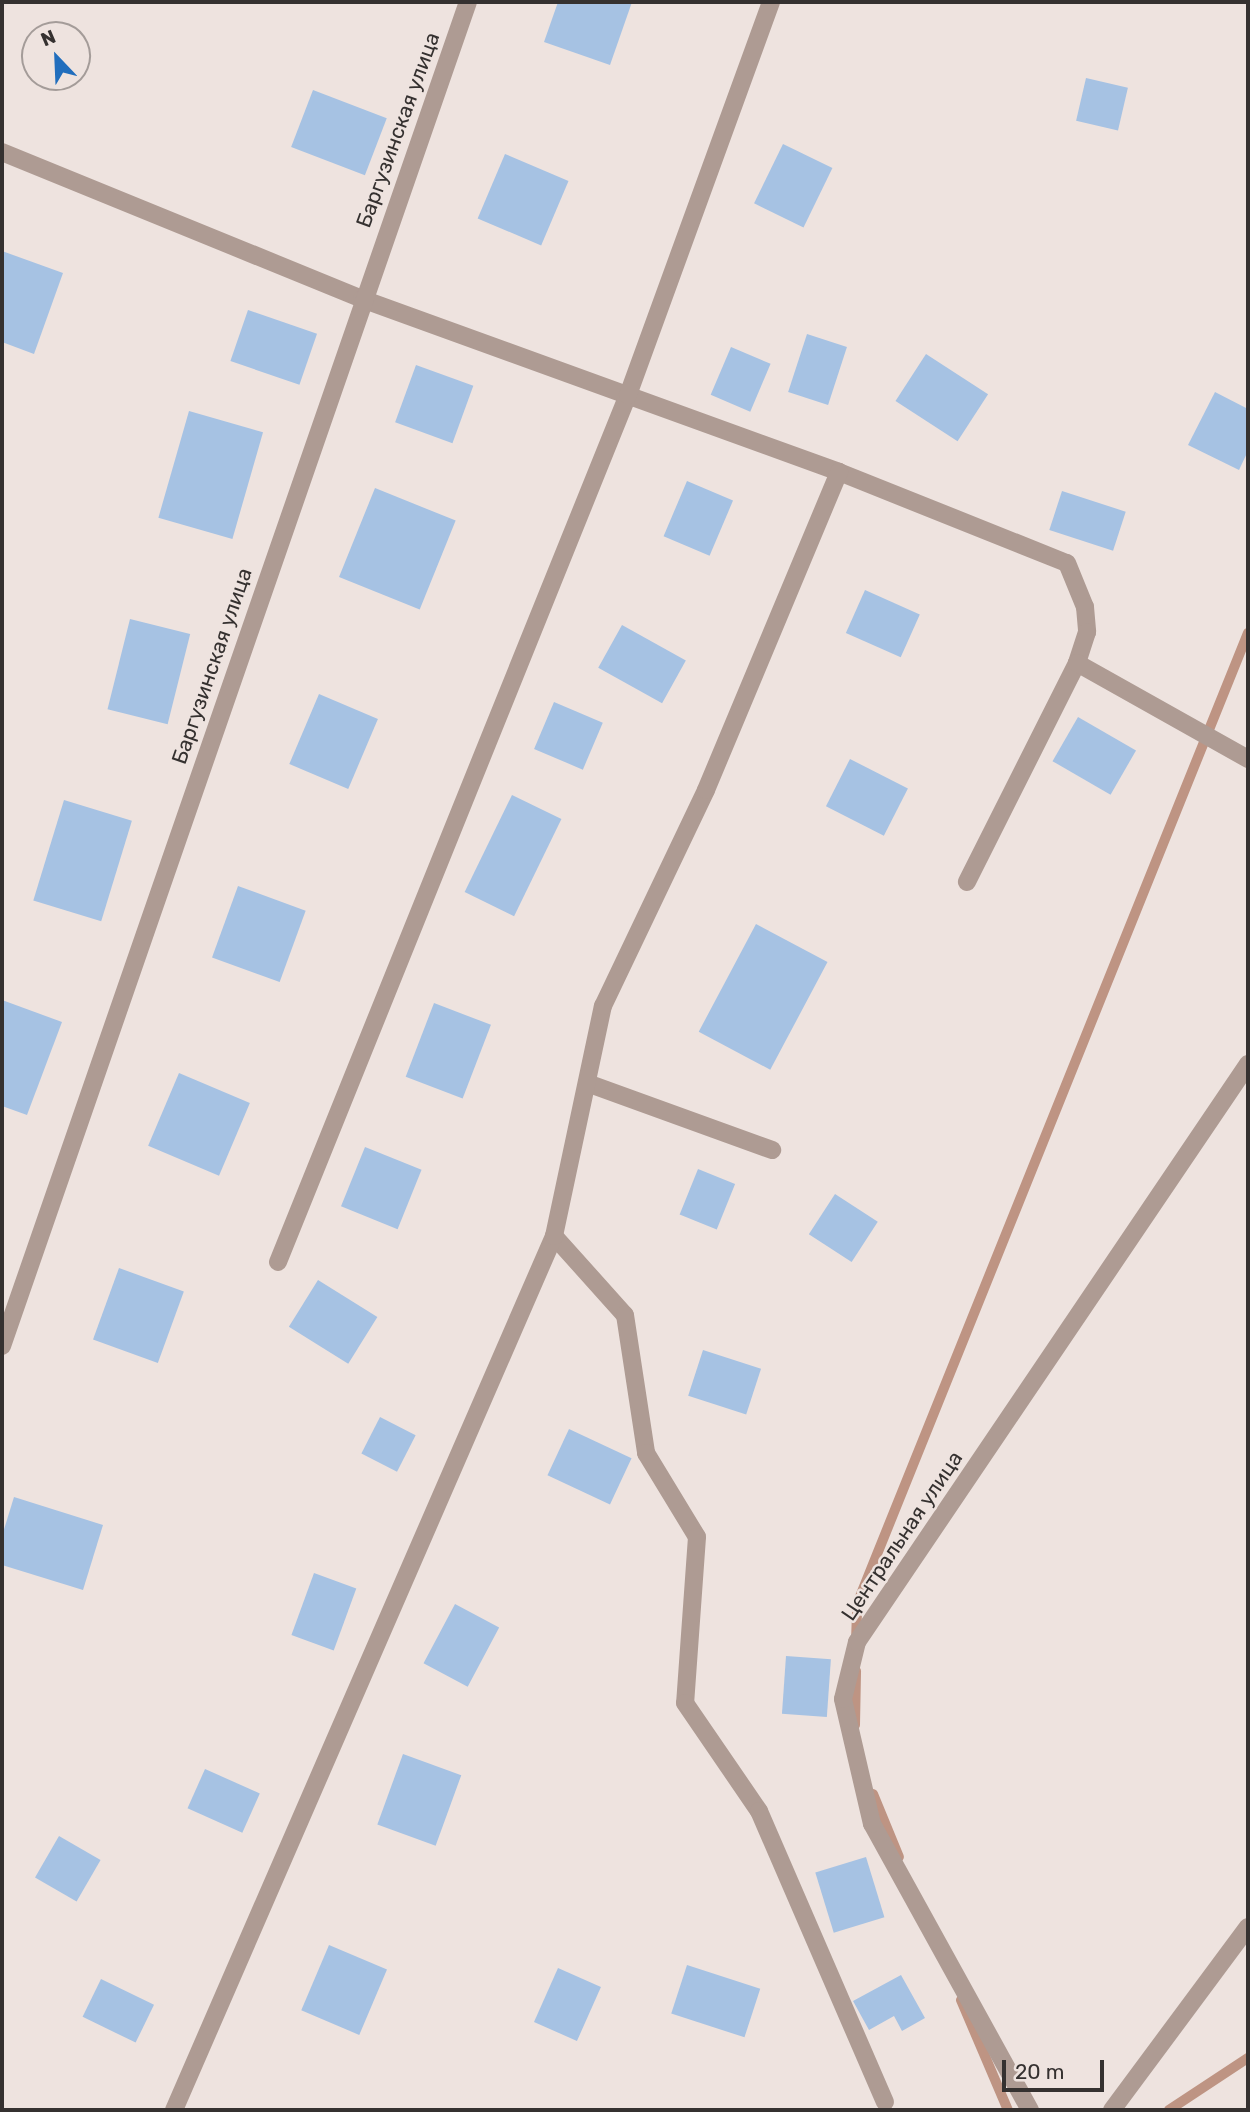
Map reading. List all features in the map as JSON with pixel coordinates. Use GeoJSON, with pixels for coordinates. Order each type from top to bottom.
{"type":"FeatureCollection","features":[{"type":"Feature","properties":{"kind":"street","name":"Баргузинская улица"},"geometry":{"type":"LineString","coordinates":[[2,1346],[362,299],[468,2]]}},
{"type":"Feature","properties":{"kind":"street"},"geometry":{"type":"LineString","coordinates":[[278,1262],[628,395],[771,2]]}},
{"type":"Feature","properties":{"kind":"street"},"geometry":{"type":"LineString","coordinates":[[2,152],[362,299],[839,472],[1068,563],[1085,607],[1087,632],[1077,663],[967,882]]}},
{"type":"Feature","properties":{"kind":"street"},"geometry":{"type":"LineString","coordinates":[[174,2110],[554,1236],[603,1006],[706,790],[839,472]]}},
{"type":"Feature","properties":{"kind":"street"},"geometry":{"type":"LineString","coordinates":[[1077,663],[1248,759]]}},
{"type":"Feature","properties":{"kind":"street","name":"Центральная улица"},"geometry":{"type":"LineString","coordinates":[[1030,2110],[872,1824],[843,1699],[857,1642],[1248,1064]]}},
{"type":"Feature","properties":{"kind":"street"},"geometry":{"type":"LineString","coordinates":[[586,1083],[772,1150]]}},
{"type":"Feature","properties":{"kind":"street"},"geometry":{"type":"LineString","coordinates":[[554,1236],[625,1315],[646,1453],[697,1537],[685,1703],[759,1811],[886,2102]]}},
{"type":"Feature","properties":{"kind":"street"},"geometry":{"type":"LineString","coordinates":[[1112,2110],[1248,1927]]}},
{"type":"Feature","properties":{"kind":"building"},"geometry":{"type":"Polygon","coordinates":[[[558,2],[632,2],[610,65],[544,42],[558,2]]]}},
{"type":"Feature","properties":{"kind":"building"},"geometry":{"type":"Polygon","coordinates":[[[1086,78],[1128,88],[1118,131],[1076,121],[1086,78]]]}},
{"type":"Feature","properties":{"kind":"building"},"geometry":{"type":"Polygon","coordinates":[[[313,90],[387,118],[365,175],[291,147],[313,90]]]}},
{"type":"Feature","properties":{"kind":"building"},"geometry":{"type":"Polygon","coordinates":[[[783,144],[832,168],[804,227],[754,203],[783,144]]]}},
{"type":"Feature","properties":{"kind":"building"},"geometry":{"type":"Polygon","coordinates":[[[505,154],[569,181],[541,245],[478,218],[505,154]]]}},
{"type":"Feature","properties":{"kind":"building"},"geometry":{"type":"Polygon","coordinates":[[[2,251],[63,273],[34,354],[2,342],[2,251]]]}},
{"type":"Feature","properties":{"kind":"building"},"geometry":{"type":"Polygon","coordinates":[[[248,310],[317,334],[299,385],[230,361],[248,310]]]}},
{"type":"Feature","properties":{"kind":"building"},"geometry":{"type":"Polygon","coordinates":[[[807,334],[847,347],[828,405],[788,392],[807,334]]]}},
{"type":"Feature","properties":{"kind":"building"},"geometry":{"type":"Polygon","coordinates":[[[731,347],[771,364],[750,412],[711,395],[731,347]]]}},
{"type":"Feature","properties":{"kind":"building"},"geometry":{"type":"Polygon","coordinates":[[[926,354],[988,394],[958,441],[896,401],[926,354]]]}},
{"type":"Feature","properties":{"kind":"building"},"geometry":{"type":"Polygon","coordinates":[[[416,365],[473,386],[452,443],[395,422],[416,365]]]}},
{"type":"Feature","properties":{"kind":"building"},"geometry":{"type":"Polygon","coordinates":[[[1215,392],[1248,409],[1248,451],[1239,470],[1188,445],[1215,392]]]}},
{"type":"Feature","properties":{"kind":"building"},"geometry":{"type":"Polygon","coordinates":[[[189,411],[263,432],[232,539],[158,518],[189,411]]]}},
{"type":"Feature","properties":{"kind":"building"},"geometry":{"type":"Polygon","coordinates":[[[687,481],[733,501],[710,556],[664,536],[687,481]]]}},
{"type":"Feature","properties":{"kind":"building"},"geometry":{"type":"Polygon","coordinates":[[[375,488],[456,521],[420,610],[339,577],[375,488]]]}},
{"type":"Feature","properties":{"kind":"building"},"geometry":{"type":"Polygon","coordinates":[[[1062,491],[1126,512],[1113,551],[1049,530],[1062,491]]]}},
{"type":"Feature","properties":{"kind":"building"},"geometry":{"type":"Polygon","coordinates":[[[865,590],[920,614],[901,657],[846,633],[865,590]]]}},
{"type":"Feature","properties":{"kind":"building"},"geometry":{"type":"Polygon","coordinates":[[[130,619],[190,634],[168,724],[108,709],[130,619]]]}},
{"type":"Feature","properties":{"kind":"building"},"geometry":{"type":"Polygon","coordinates":[[[622,625],[686,660],[662,703],[598,668],[622,625]]]}},
{"type":"Feature","properties":{"kind":"building"},"geometry":{"type":"Polygon","coordinates":[[[319,694],[378,719],[348,789],[289,764],[319,694]]]}},
{"type":"Feature","properties":{"kind":"building"},"geometry":{"type":"Polygon","coordinates":[[[554,702],[603,723],[583,770],[534,749],[554,702]]]}},
{"type":"Feature","properties":{"kind":"building"},"geometry":{"type":"Polygon","coordinates":[[[1078,717],[1136,750],[1111,795],[1052,761],[1078,717]]]}},
{"type":"Feature","properties":{"kind":"building"},"geometry":{"type":"Polygon","coordinates":[[[850,759],[908,789],[884,836],[826,806],[850,759]]]}},
{"type":"Feature","properties":{"kind":"building"},"geometry":{"type":"Polygon","coordinates":[[[512,795],[561,819],[514,916],[465,892],[512,795]]]}},
{"type":"Feature","properties":{"kind":"building"},"geometry":{"type":"Polygon","coordinates":[[[64,800],[132,821],[101,921],[33,900],[64,800]]]}},
{"type":"Feature","properties":{"kind":"building"},"geometry":{"type":"Polygon","coordinates":[[[238,886],[306,911],[280,982],[212,957],[238,886]]]}},
{"type":"Feature","properties":{"kind":"building"},"geometry":{"type":"Polygon","coordinates":[[[756,924],[828,962],[770,1070],[699,1032],[756,924]]]}},
{"type":"Feature","properties":{"kind":"building"},"geometry":{"type":"Polygon","coordinates":[[[2,1000],[62,1022],[27,1115],[2,1106],[2,1000]]]}},
{"type":"Feature","properties":{"kind":"building"},"geometry":{"type":"Polygon","coordinates":[[[434,1003],[491,1025],[463,1099],[406,1077],[434,1003]]]}},
{"type":"Feature","properties":{"kind":"building"},"geometry":{"type":"Polygon","coordinates":[[[179,1073],[250,1103],[219,1176],[148,1146],[179,1073]]]}},
{"type":"Feature","properties":{"kind":"building"},"geometry":{"type":"Polygon","coordinates":[[[365,1147],[422,1170],[398,1229],[341,1206],[365,1147]]]}},
{"type":"Feature","properties":{"kind":"building"},"geometry":{"type":"Polygon","coordinates":[[[698,1169],[735,1184],[717,1229],[680,1214],[698,1169]]]}},
{"type":"Feature","properties":{"kind":"building"},"geometry":{"type":"Polygon","coordinates":[[[835,1194],[878,1222],[852,1262],[809,1234],[835,1194]]]}},
{"type":"Feature","properties":{"kind":"building"},"geometry":{"type":"Polygon","coordinates":[[[119,1268],[184,1292],[158,1363],[93,1339],[119,1268]]]}},
{"type":"Feature","properties":{"kind":"building"},"geometry":{"type":"Polygon","coordinates":[[[318,1280],[377,1317],[348,1364],[289,1327],[318,1280]]]}},
{"type":"Feature","properties":{"kind":"building"},"geometry":{"type":"Polygon","coordinates":[[[703,1350],[761,1369],[746,1415],[688,1396],[703,1350]]]}},
{"type":"Feature","properties":{"kind":"building"},"geometry":{"type":"Polygon","coordinates":[[[380,1417],[416,1435],[397,1472],[361,1454],[380,1417]]]}},
{"type":"Feature","properties":{"kind":"building"},"geometry":{"type":"Polygon","coordinates":[[[569,1429],[632,1458],[610,1504],[547,1475],[569,1429]]]}},
{"type":"Feature","properties":{"kind":"building"},"geometry":{"type":"Polygon","coordinates":[[[14,1497],[103,1525],[83,1590],[2,1565],[2,1536],[14,1497]]]}},
{"type":"Feature","properties":{"kind":"building"},"geometry":{"type":"Polygon","coordinates":[[[314,1573],[356,1588],[334,1650],[291,1635],[314,1573]]]}},
{"type":"Feature","properties":{"kind":"building"},"geometry":{"type":"Polygon","coordinates":[[[455,1604],[499,1627],[468,1687],[424,1663],[455,1604]]]}},
{"type":"Feature","properties":{"kind":"building"},"geometry":{"type":"Polygon","coordinates":[[[786,1656],[831,1659],[827,1717],[782,1714],[786,1656]]]}},
{"type":"Feature","properties":{"kind":"building"},"geometry":{"type":"Polygon","coordinates":[[[403,1754],[461,1775],[436,1846],[377,1824],[403,1754]]]}},
{"type":"Feature","properties":{"kind":"building"},"geometry":{"type":"Polygon","coordinates":[[[205,1769],[260,1793],[242,1833],[188,1808],[205,1769]]]}},
{"type":"Feature","properties":{"kind":"building"},"geometry":{"type":"Polygon","coordinates":[[[59,1836],[101,1860],[77,1902],[35,1878],[59,1836]]]}},
{"type":"Feature","properties":{"kind":"building"},"geometry":{"type":"Polygon","coordinates":[[[866,1857],[884,1917],[834,1933],[815,1872],[866,1857]]]}},
{"type":"Feature","properties":{"kind":"building"},"geometry":{"type":"Polygon","coordinates":[[[329,1945],[387,1970],[359,2035],[301,2010],[329,1945]]]}},
{"type":"Feature","properties":{"kind":"building"},"geometry":{"type":"Polygon","coordinates":[[[687,1965],[760,1989],[744,2037],[671,2014],[687,1965]]]}},
{"type":"Feature","properties":{"kind":"building"},"geometry":{"type":"Polygon","coordinates":[[[558,1968],[601,1987],[577,2041],[534,2022],[558,1968]]]}},
{"type":"Feature","properties":{"kind":"building"},"geometry":{"type":"Polygon","coordinates":[[[901,1975],[925,2018],[902,2031],[894,2016],[869,2030],[853,2001],[901,1975]]]}},
{"type":"Feature","properties":{"kind":"building"},"geometry":{"type":"Polygon","coordinates":[[[101,1979],[154,2005],[136,2043],[83,2017],[101,1979]]]}},
{"type":"Feature","properties":{"kind":"waterway"},"geometry":{"type":"LineString","coordinates":[[856,1641],[857,1604],[1248,633]]}},
{"type":"Feature","properties":{"kind":"waterway"},"geometry":{"type":"LineString","coordinates":[[855,1725],[856,1671]]}},
{"type":"Feature","properties":{"kind":"waterway"},"geometry":{"type":"LineString","coordinates":[[873,1794],[899,1857]]}},
{"type":"Feature","properties":{"kind":"waterway"},"geometry":{"type":"LineString","coordinates":[[961,2000],[1008,2110]]}},
{"type":"Feature","properties":{"kind":"waterway"},"geometry":{"type":"LineString","coordinates":[[1169,2110],[1248,2058]]}}]}
